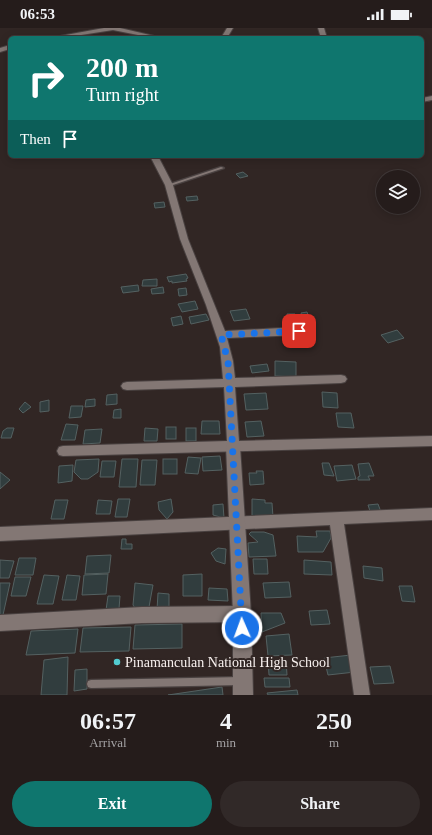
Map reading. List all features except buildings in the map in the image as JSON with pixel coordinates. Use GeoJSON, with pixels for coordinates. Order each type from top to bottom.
{"type":"FeatureCollection","features":[{"type":"Feature","properties":{"kind":"street"},"geometry":{"type":"LineString","coordinates":[[64,36],[113,28],[151,36]]}},
{"type":"Feature","properties":{"kind":"street"},"geometry":{"type":"LineString","coordinates":[[155,158],[170,186],[184,239],[221,335],[228,361],[242,614],[243,688]]}},
{"type":"Feature","properties":{"kind":"street"},"geometry":{"type":"LineString","coordinates":[[221,335],[299,331]]}},
{"type":"Feature","properties":{"kind":"street"},"geometry":{"type":"LineString","coordinates":[[127,386],[229,384],[341,379]]}},
{"type":"Feature","properties":{"kind":"street"},"geometry":{"type":"LineString","coordinates":[[63,451],[432,441]]}},
{"type":"Feature","properties":{"kind":"street"},"geometry":{"type":"LineString","coordinates":[[0,534],[336,520],[432,514]]}},
{"type":"Feature","properties":{"kind":"street"},"geometry":{"type":"LineString","coordinates":[[336,520],[362,695]]}},
{"type":"Feature","properties":{"kind":"street"},"geometry":{"type":"LineString","coordinates":[[0,623],[142,615],[242,614]]}},
{"type":"Feature","properties":{"kind":"lane"},"geometry":{"type":"LineString","coordinates":[[170,186],[222,168]]}},
{"type":"Feature","properties":{"kind":"lane"},"geometry":{"type":"LineString","coordinates":[[91,684],[243,688]]}},
{"type":"Feature","properties":{"kind":"waterway"},"geometry":{"type":"LineString","coordinates":[[424,102],[432,100]]}},
{"type":"Feature","properties":{"kind":"place","name":"Pinamanculan National High School"},"geometry":{"type":"Point","coordinates":[117,662]}},
{"type":"Feature","properties":{"kind":"route"},"geometry":{"type":"LineString","coordinates":[[242,628],[228,361],[221,335],[299,331]]}}]}
